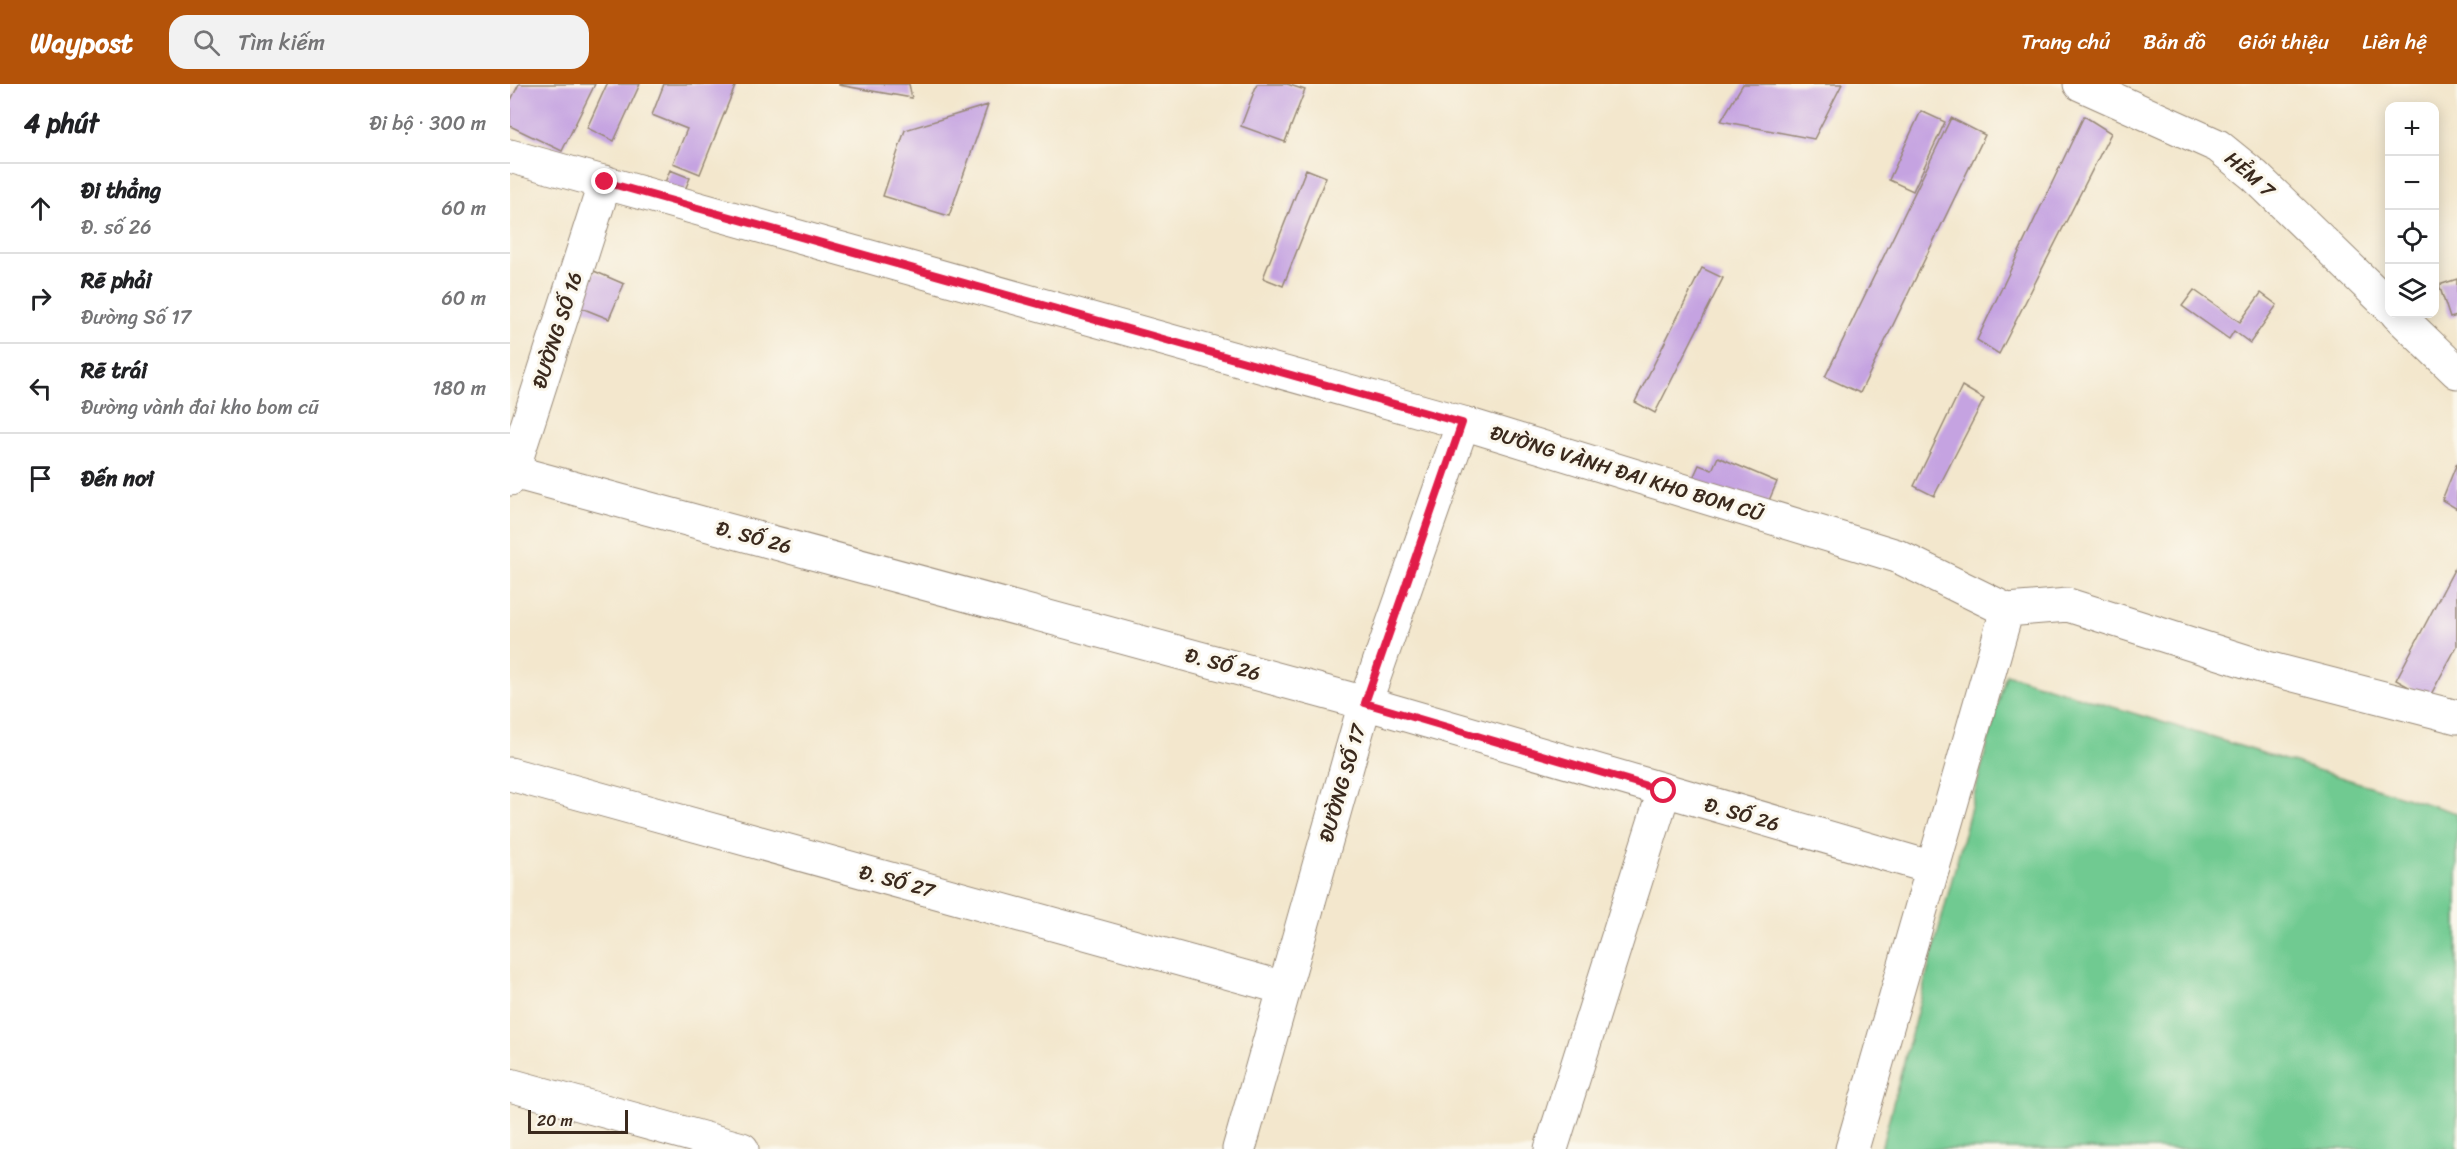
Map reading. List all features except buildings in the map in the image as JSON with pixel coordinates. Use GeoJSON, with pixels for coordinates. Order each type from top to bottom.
{"type":"FeatureCollection","features":[{"type":"Feature","properties":{"kind":"street","name":"HẺM 7"},"geometry":{"type":"LineString","coordinates":[[2080,84],[2217,146],[2255,176],[2385,302]]}},
{"type":"Feature","properties":{"kind":"street","name":"ĐƯỜNG VÀNH ĐAI KHO BOM CŨ"},"geometry":{"type":"LineString","coordinates":[[510,156],[1462,423],[1897,556],[2007,610]]}},
{"type":"Feature","properties":{"kind":"street","name":"ĐƯỜNG SỐ 16"},"geometry":{"type":"LineString","coordinates":[[511,474],[605,182]]}},
{"type":"Feature","properties":{"kind":"street"},"geometry":{"type":"LineString","coordinates":[[2401,318],[2457,372]]}},
{"type":"Feature","properties":{"kind":"street","name":"ĐƯỜNG SỐ 17"},"geometry":{"type":"LineString","coordinates":[[1239,1149],[1365,703],[1462,423]]}},
{"type":"Feature","properties":{"kind":"street","name":"Đ. SỐ 26"},"geometry":{"type":"LineString","coordinates":[[511,474],[1365,703],[1933,868]]}},
{"type":"Feature","properties":{"kind":"street"},"geometry":{"type":"LineString","coordinates":[[1852,1149],[2007,610],[2068,605],[2267,668],[2457,717]]}},
{"type":"Feature","properties":{"kind":"street","name":"Đ. SỐ 27"},"geometry":{"type":"LineString","coordinates":[[510,774],[1284,988]]}},
{"type":"Feature","properties":{"kind":"street"},"geometry":{"type":"LineString","coordinates":[[1551,1149],[1664,791]]}},
{"type":"Feature","properties":{"kind":"street"},"geometry":{"type":"LineString","coordinates":[[510,1085],[742,1149]]}},
{"type":"Feature","properties":{"kind":"green space"},"geometry":{"type":"Polygon","coordinates":[[[2006,674],[2457,813],[2457,1149],[1881,1149],[2006,674]]]}},
{"type":"Feature","properties":{"kind":"route"},"geometry":{"type":"LineString","coordinates":[[605,182],[1462,423],[1365,703],[1664,791]]}}]}
